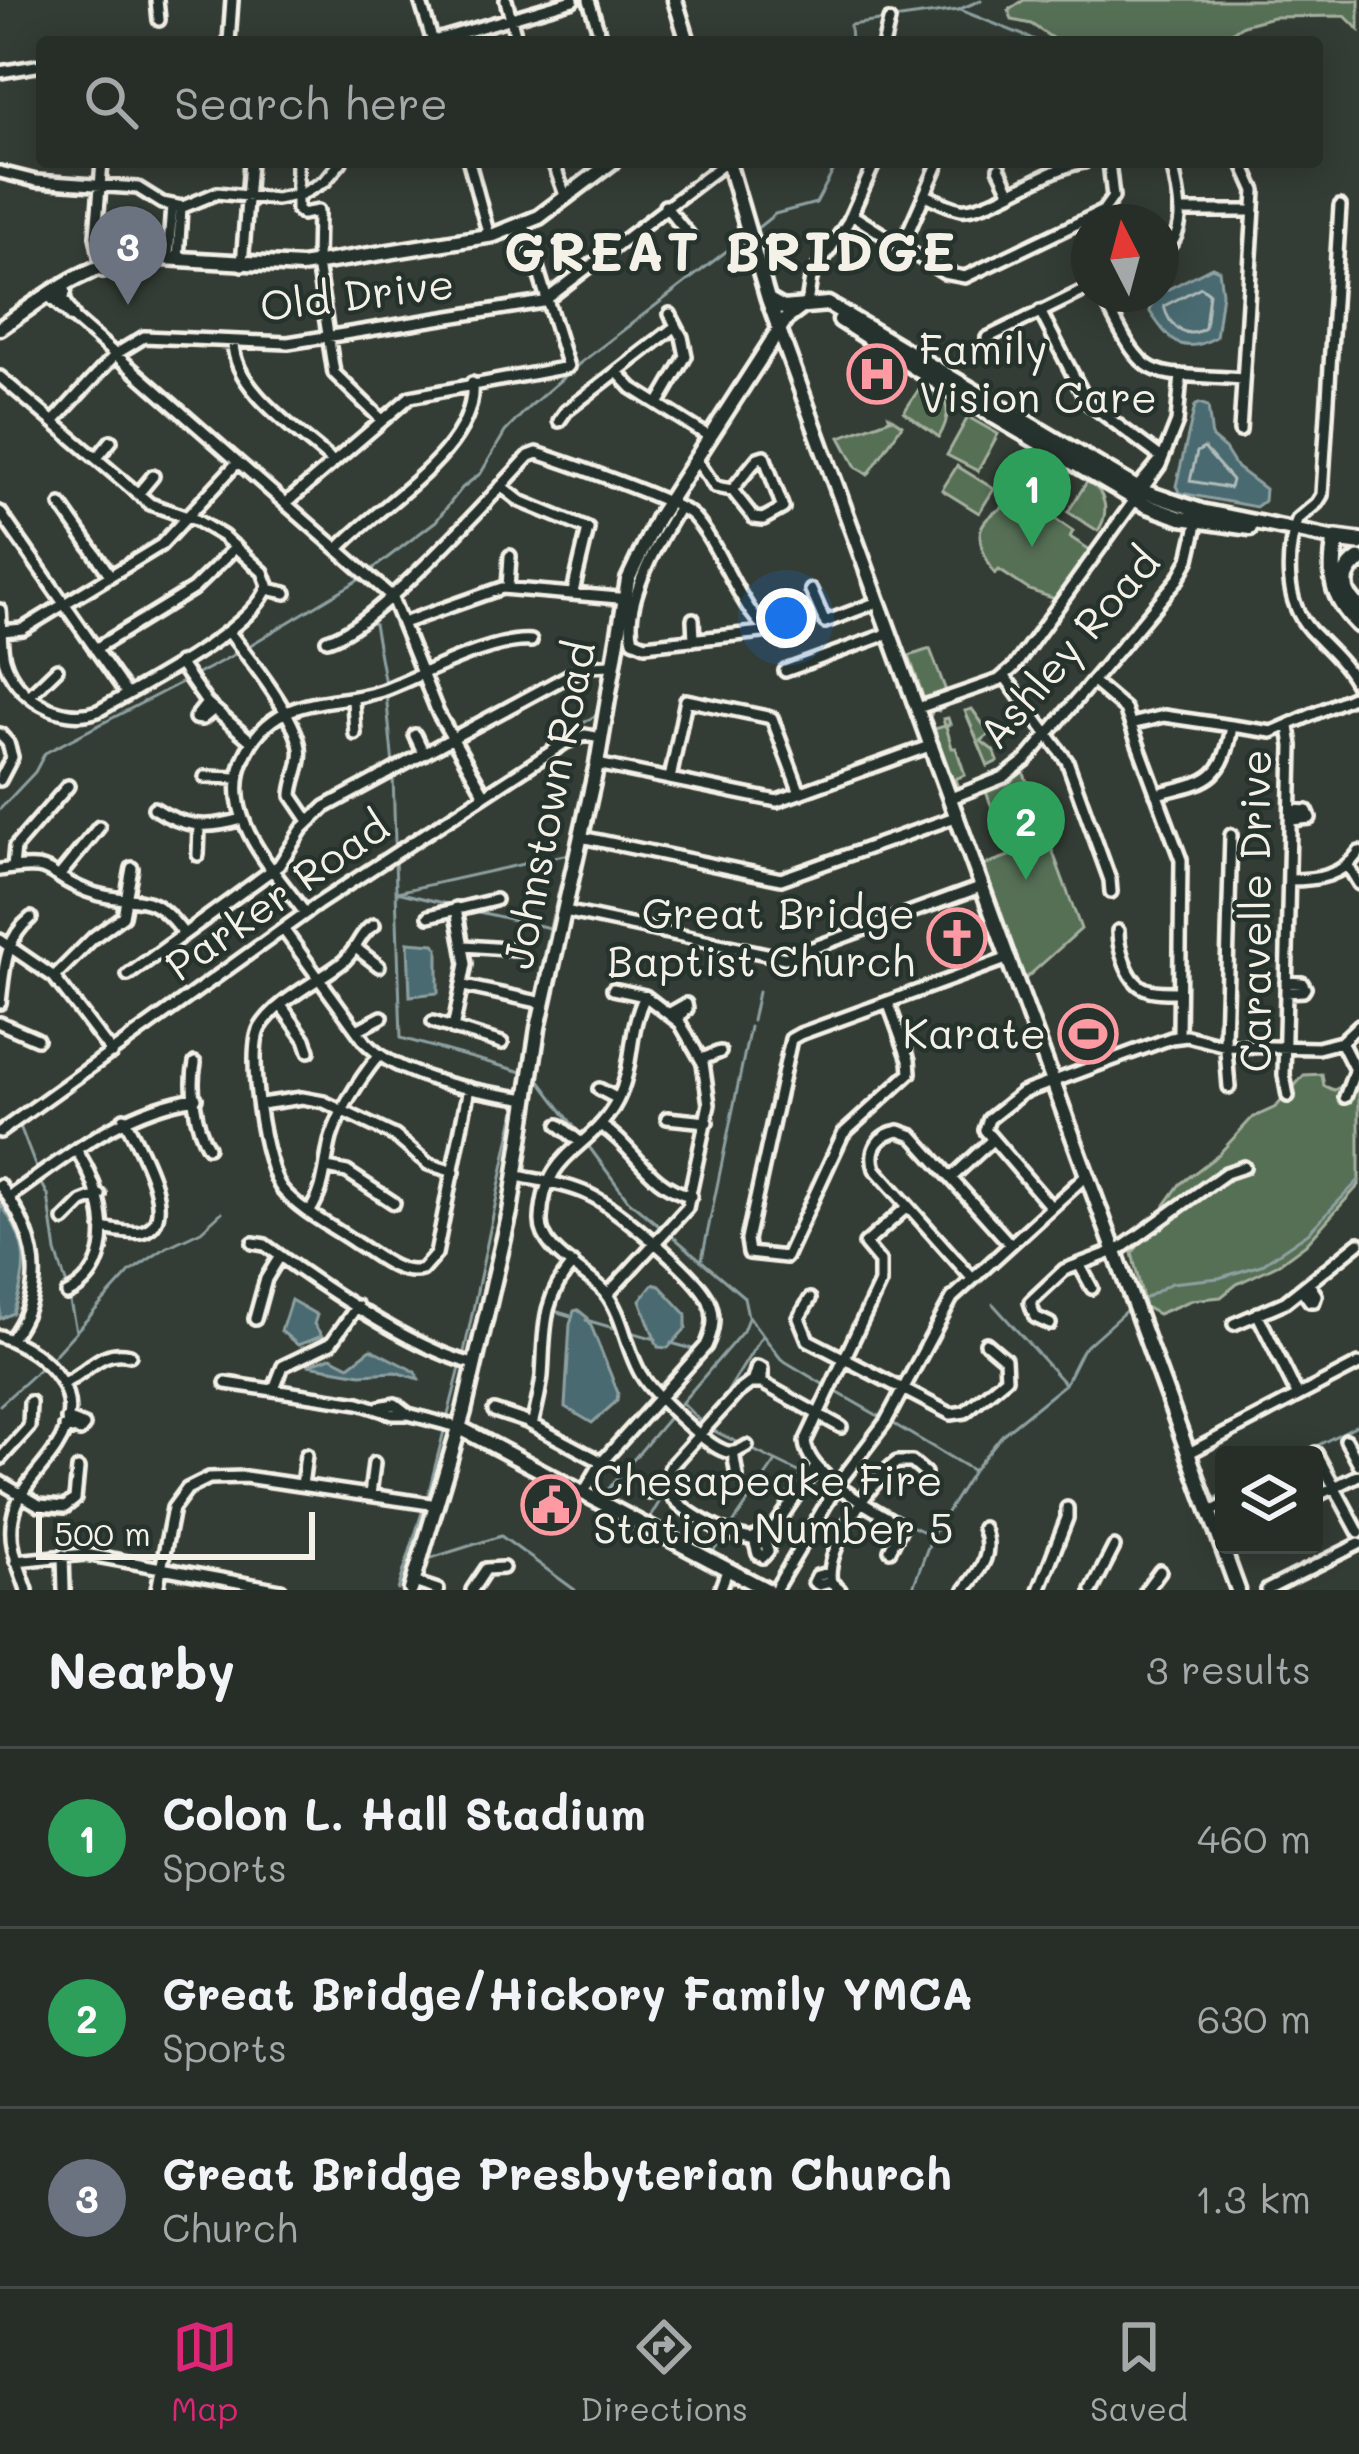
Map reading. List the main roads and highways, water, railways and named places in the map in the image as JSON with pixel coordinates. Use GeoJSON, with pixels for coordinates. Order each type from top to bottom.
{"type":"FeatureCollection","features":[{"type":"Feature","properties":{"kind":"highway"},"geometry":{"type":"LineString","coordinates":[[1359,544],[1333,540],[1333,589],[1359,624]]}},
{"type":"Feature","properties":{"kind":"highway"},"geometry":{"type":"LineString","coordinates":[[1359,560],[1344,582],[1349,600],[1359,608]]}},
{"type":"Feature","properties":{"kind":"main road"},"geometry":{"type":"LineString","coordinates":[[679,1],[687,36]]}},
{"type":"Feature","properties":{"kind":"main road"},"geometry":{"type":"LineString","coordinates":[[0,332],[102,269],[151,258],[242,265],[316,264],[489,236],[524,225],[605,168]]}},
{"type":"Feature","properties":{"kind":"main road"},"geometry":{"type":"LineString","coordinates":[[729,168],[779,330],[1137,1311],[1190,1453],[1215,1505]]}},
{"type":"Feature","properties":{"kind":"main road"},"geometry":{"type":"LineString","coordinates":[[56,294],[72,316]]}},
{"type":"Feature","properties":{"kind":"main road"},"geometry":{"type":"LineString","coordinates":[[768,299],[780,307],[828,304],[1135,496]]}},
{"type":"Feature","properties":{"kind":"main road"},"geometry":{"type":"LineString","coordinates":[[812,304],[941,385],[1135,496],[1199,516],[1333,540]]}},
{"type":"Feature","properties":{"kind":"main road","name":"Johnstown Road"},"geometry":{"type":"LineString","coordinates":[[413,1586],[458,1427],[517,1176],[543,1003],[566,911],[612,665],[641,548],[673,506],[696,458],[788,316],[812,304]]}},
{"type":"Feature","properties":{"kind":"main road"},"geometry":{"type":"LineString","coordinates":[[833,315],[880,335]]}},
{"type":"Feature","properties":{"kind":"main road","name":"Johnstown Road"},"geometry":{"type":"LineString","coordinates":[[458,1427],[481,1330]]}},
{"type":"Feature","properties":{"kind":"main road"},"geometry":{"type":"LineString","coordinates":[[458,1427],[771,1590]]}},
{"type":"Feature","properties":{"kind":"main road"},"geometry":{"type":"LineString","coordinates":[[1229,1554],[1238,1590]]}},
{"type":"Feature","properties":{"kind":"water"},"geometry":{"type":"Polygon","coordinates":[[[1212,267],[1219,270],[1222,293],[1216,337],[1194,345],[1177,342],[1150,312],[1179,312],[1179,284],[1212,267]]]}},
{"type":"Feature","properties":{"kind":"water"},"geometry":{"type":"Polygon","coordinates":[[[1199,403],[1208,406],[1212,438],[1237,468],[1265,489],[1264,501],[1256,507],[1180,493],[1176,486],[1199,403]]]}},
{"type":"Feature","properties":{"kind":"water"},"geometry":{"type":"Polygon","coordinates":[[[408,942],[438,948],[438,993],[410,996],[408,942]]]}},
{"type":"Feature","properties":{"kind":"water"},"geometry":{"type":"Polygon","coordinates":[[[0,1203],[17,1231],[23,1269],[13,1313],[0,1319],[0,1203]]]}},
{"type":"Feature","properties":{"kind":"water"},"geometry":{"type":"Polygon","coordinates":[[[658,1284],[686,1314],[686,1328],[668,1348],[658,1347],[640,1300],[658,1284]]]}},
{"type":"Feature","properties":{"kind":"water"},"geometry":{"type":"Polygon","coordinates":[[[291,1300],[317,1315],[314,1324],[322,1336],[298,1345],[281,1331],[291,1300]]]}},
{"type":"Feature","properties":{"kind":"water"},"geometry":{"type":"Polygon","coordinates":[[[578,1310],[588,1318],[618,1393],[617,1401],[592,1423],[565,1407],[570,1324],[578,1310]]]}},
{"type":"Feature","properties":{"kind":"water"},"geometry":{"type":"Polygon","coordinates":[[[371,1349],[416,1372],[419,1379],[395,1372],[361,1374],[308,1365],[331,1357],[349,1366],[371,1349]]]}},
{"type":"Feature","properties":{"kind":"waterway"},"geometry":{"type":"LineString","coordinates":[[851,36],[850,25],[958,10],[981,0]]}},
{"type":"Feature","properties":{"kind":"waterway"},"geometry":{"type":"LineString","coordinates":[[960,10],[1025,36]]}},
{"type":"Feature","properties":{"kind":"waterway"},"geometry":{"type":"LineString","coordinates":[[755,230],[775,214],[816,203],[835,168]]}},
{"type":"Feature","properties":{"kind":"waterway"},"geometry":{"type":"LineString","coordinates":[[370,571],[436,521],[462,488],[481,473],[505,432],[528,408],[741,240]]}},
{"type":"Feature","properties":{"kind":"waterway"},"geometry":{"type":"LineString","coordinates":[[247,647],[362,578]]}},
{"type":"Feature","properties":{"kind":"waterway"},"geometry":{"type":"LineString","coordinates":[[374,624],[385,684]]}},
{"type":"Feature","properties":{"kind":"waterway"},"geometry":{"type":"LineString","coordinates":[[194,676],[239,652]]}},
{"type":"Feature","properties":{"kind":"waterway"},"geometry":{"type":"LineString","coordinates":[[0,809],[35,772],[45,753],[186,680]]}},
{"type":"Feature","properties":{"kind":"waterway"},"geometry":{"type":"LineString","coordinates":[[386,693],[393,766]]}},
{"type":"Feature","properties":{"kind":"waterway"},"geometry":{"type":"LineString","coordinates":[[486,786],[596,715]]}},
{"type":"Feature","properties":{"kind":"waterway"},"geometry":{"type":"LineString","coordinates":[[393,774],[395,842]]}},
{"type":"Feature","properties":{"kind":"waterway"},"geometry":{"type":"LineString","coordinates":[[395,846],[479,791]]}},
{"type":"Feature","properties":{"kind":"waterway"},"geometry":{"type":"LineString","coordinates":[[397,892],[564,855]]}},
{"type":"Feature","properties":{"kind":"waterway"},"geometry":{"type":"LineString","coordinates":[[395,859],[401,1038],[526,1073]]}},
{"type":"Feature","properties":{"kind":"waterway"},"geometry":{"type":"LineString","coordinates":[[555,908],[560,886]]}},
{"type":"Feature","properties":{"kind":"waterway"},"geometry":{"type":"LineString","coordinates":[[397,892],[452,905]]}},
{"type":"Feature","properties":{"kind":"waterway"},"geometry":{"type":"LineString","coordinates":[[470,910],[550,928]]}},
{"type":"Feature","properties":{"kind":"waterway"},"geometry":{"type":"LineString","coordinates":[[536,996],[553,914]]}},
{"type":"Feature","properties":{"kind":"waterway"},"geometry":{"type":"LineString","coordinates":[[752,1021],[758,992]]}},
{"type":"Feature","properties":{"kind":"waterway"},"geometry":{"type":"LineString","coordinates":[[519,1093],[535,1004]]}},
{"type":"Feature","properties":{"kind":"waterway"},"geometry":{"type":"LineString","coordinates":[[702,1259],[750,1027]]}},
{"type":"Feature","properties":{"kind":"waterway"},"geometry":{"type":"LineString","coordinates":[[536,1076],[581,1136]]}},
{"type":"Feature","properties":{"kind":"waterway"},"geometry":{"type":"LineString","coordinates":[[463,1357],[517,1102]]}},
{"type":"Feature","properties":{"kind":"waterway"},"geometry":{"type":"LineString","coordinates":[[20,1126],[38,1173]]}},
{"type":"Feature","properties":{"kind":"waterway"},"geometry":{"type":"LineString","coordinates":[[587,1144],[628,1200],[664,1230]]}},
{"type":"Feature","properties":{"kind":"waterway"},"geometry":{"type":"LineString","coordinates":[[39,1178],[48,1195],[56,1252],[68,1289]]}},
{"type":"Feature","properties":{"kind":"waterway"},"geometry":{"type":"LineString","coordinates":[[1137,1303],[1171,1283],[1219,1278],[1261,1265],[1308,1233],[1359,1180]]}},
{"type":"Feature","properties":{"kind":"waterway"},"geometry":{"type":"LineString","coordinates":[[50,1360],[130,1272],[201,1231],[222,1212]]}},
{"type":"Feature","properties":{"kind":"waterway"},"geometry":{"type":"LineString","coordinates":[[670,1234],[744,1297],[748,1316],[781,1359],[826,1386]]}},
{"type":"Feature","properties":{"kind":"waterway"},"geometry":{"type":"LineString","coordinates":[[69,1297],[76,1331]]}},
{"type":"Feature","properties":{"kind":"waterway"},"geometry":{"type":"LineString","coordinates":[[993,1304],[1064,1383]]}},
{"type":"Feature","properties":{"kind":"waterway"},"geometry":{"type":"LineString","coordinates":[[912,1590],[932,1536],[973,1471],[1003,1434],[1065,1384],[1082,1350],[1129,1308]]}},
{"type":"Feature","properties":{"kind":"waterway"},"geometry":{"type":"LineString","coordinates":[[551,1310],[571,1316]]}},
{"type":"Feature","properties":{"kind":"waterway"},"geometry":{"type":"LineString","coordinates":[[677,1408],[743,1331],[748,1318]]}},
{"type":"Feature","properties":{"kind":"waterway"},"geometry":{"type":"LineString","coordinates":[[586,1320],[617,1329]]}},
{"type":"Feature","properties":{"kind":"waterway"},"geometry":{"type":"LineString","coordinates":[[630,1332],[656,1339]]}},
{"type":"Feature","properties":{"kind":"waterway"},"geometry":{"type":"LineString","coordinates":[[716,1410],[762,1336]]}},
{"type":"Feature","properties":{"kind":"waterway"},"geometry":{"type":"LineString","coordinates":[[671,1343],[696,1350]]}},
{"type":"Feature","properties":{"kind":"waterway"},"geometry":{"type":"LineString","coordinates":[[0,1405],[45,1364]]}},
{"type":"Feature","properties":{"kind":"waterway"},"geometry":{"type":"LineString","coordinates":[[447,1419],[461,1364]]}},
{"type":"Feature","properties":{"kind":"waterway"},"geometry":{"type":"LineString","coordinates":[[833,1390],[882,1418]]}},
{"type":"Feature","properties":{"kind":"waterway"},"geometry":{"type":"LineString","coordinates":[[682,1403],[705,1426]]}},
{"type":"Feature","properties":{"kind":"waterway"},"geometry":{"type":"LineString","coordinates":[[606,1492],[672,1414]]}},
{"type":"Feature","properties":{"kind":"waterway"},"geometry":{"type":"LineString","coordinates":[[892,1423],[972,1470]]}},
{"type":"Feature","properties":{"kind":"waterway"},"geometry":{"type":"LineString","coordinates":[[1316,1446],[1359,1424]]}},
{"type":"Feature","properties":{"kind":"waterway"},"geometry":{"type":"LineString","coordinates":[[427,1499],[445,1427]]}},
{"type":"Feature","properties":{"kind":"waterway"},"geometry":{"type":"LineString","coordinates":[[710,1429],[743,1445]]}},
{"type":"Feature","properties":{"kind":"waterway"},"geometry":{"type":"LineString","coordinates":[[669,1486],[693,1448]]}},
{"type":"Feature","properties":{"kind":"waterway"},"geometry":{"type":"LineString","coordinates":[[751,1449],[805,1475]]}},
{"type":"Feature","properties":{"kind":"waterway"},"geometry":{"type":"LineString","coordinates":[[730,1528],[776,1461]]}},
{"type":"Feature","properties":{"kind":"waterway"},"geometry":{"type":"LineString","coordinates":[[813,1478],[831,1487]]}},
{"type":"Feature","properties":{"kind":"waterway"},"geometry":{"type":"LineString","coordinates":[[1342,1491],[1359,1482]]}},
{"type":"Feature","properties":{"kind":"waterway"},"geometry":{"type":"LineString","coordinates":[[649,1519],[663,1496]]}},
{"type":"Feature","properties":{"kind":"waterway"},"geometry":{"type":"LineString","coordinates":[[398,1590],[424,1506]]}},
{"type":"Feature","properties":{"kind":"waterway"},"geometry":{"type":"LineString","coordinates":[[907,1524],[931,1535]]}},
{"type":"Feature","properties":{"kind":"waterway"},"geometry":{"type":"LineString","coordinates":[[713,1552],[725,1535]]}},
{"type":"Feature","properties":{"kind":"waterway"},"geometry":{"type":"LineString","coordinates":[[428,1559],[501,1536],[575,1590]]}},
{"type":"Feature","properties":{"kind":"place","name":"Great Bridge Presbyterian Church"},"geometry":{"type":"Point","coordinates":[128,305]}},
{"type":"Feature","properties":{"kind":"place","name":"Family Vision Care"},"geometry":{"type":"Point","coordinates":[877,374]}},
{"type":"Feature","properties":{"kind":"place","name":"Colon L. Hall Stadium"},"geometry":{"type":"Point","coordinates":[1032,547]}},
{"type":"Feature","properties":{"kind":"place","name":"Great Bridge/Hickory Family YMCA"},"geometry":{"type":"Point","coordinates":[1026,880]}},
{"type":"Feature","properties":{"kind":"place","name":"Great Bridge Baptist Church"},"geometry":{"type":"Point","coordinates":[957,938]}},
{"type":"Feature","properties":{"kind":"place","name":"Karate"},"geometry":{"type":"Point","coordinates":[1088,1034]}},
{"type":"Feature","properties":{"kind":"place","name":"Chesapeake Fire Station Number 5"},"geometry":{"type":"Point","coordinates":[551,1505]}},
{"type":"Feature","properties":{"kind":"district","name":"GREAT BRIDGE"},"geometry":{"type":"Point","coordinates":[731,252]}}]}
